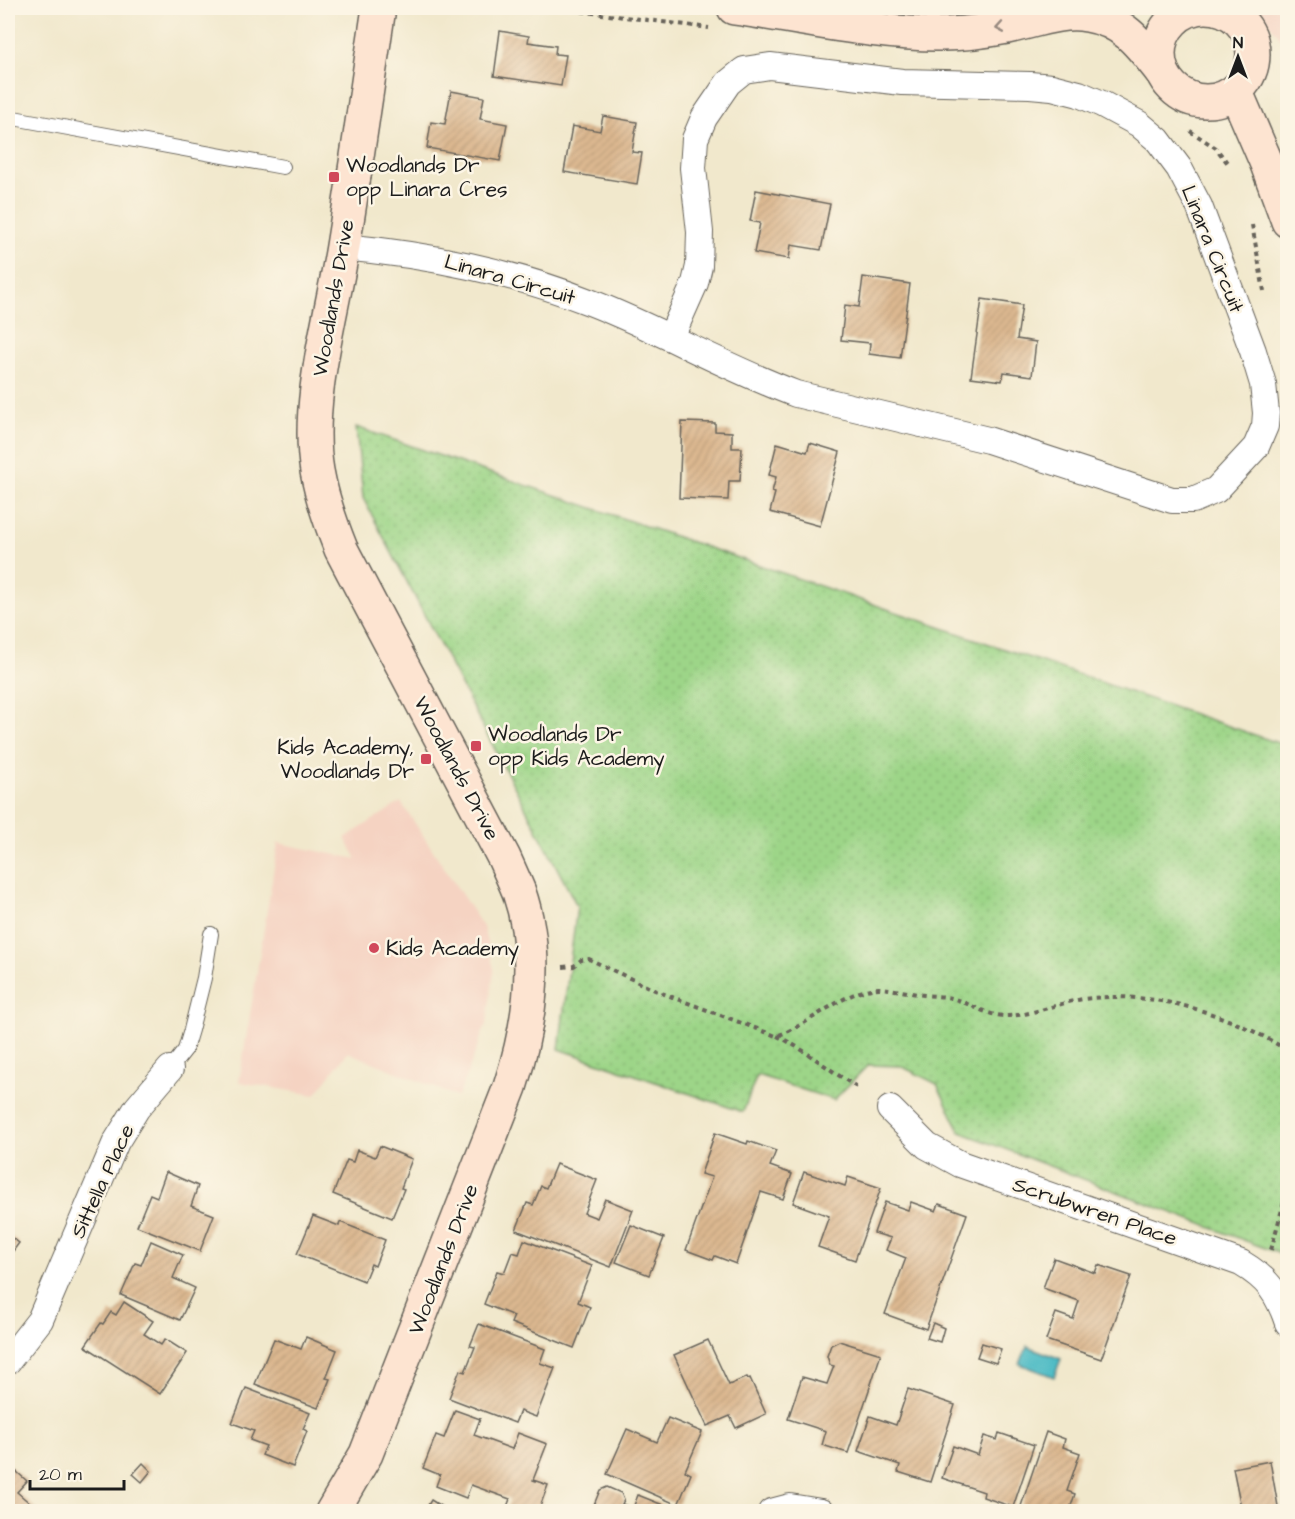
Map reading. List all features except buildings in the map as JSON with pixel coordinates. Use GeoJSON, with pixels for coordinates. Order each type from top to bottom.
{"type":"FeatureCollection","features":[{"type":"Feature","properties":{"kind":"street","name":"Woodlands Drive"},"geometry":{"type":"LineString","coordinates":[[332,1512],[366,1454],[510,1087],[522,1049],[530,1007],[531,970],[528,933],[519,894],[504,858],[341,549],[327,513],[317,470],[314,430],[317,393],[343,247],[379,8]]}},
{"type":"Feature","properties":{"kind":"street"},"geometry":{"type":"LineString","coordinates":[[734,8],[868,28],[943,34],[1005,27],[1062,15],[1086,14],[1113,22],[1136,38],[1169,85],[1182,96],[1198,101],[1214,101],[1236,92],[1249,73],[1253,58],[1251,41],[1244,25],[1231,14],[1215,8],[1185,12],[1171,21],[1162,35],[1159,51],[1161,71]]}},
{"type":"Feature","properties":{"kind":"street","name":"Linara Circuit"},"geometry":{"type":"LineString","coordinates":[[343,247],[420,255],[490,270],[592,303],[762,381],[796,394],[987,440],[1172,500],[1193,500],[1216,490],[1256,447],[1265,426],[1265,399],[1254,351],[1198,206],[1179,168],[1158,140],[1139,124],[1079,94],[1052,87],[885,80],[770,66],[744,70],[735,75],[704,118],[694,139],[693,161],[700,232],[699,266],[695,283],[670,337]]}},
{"type":"Feature","properties":{"kind":"street"},"geometry":{"type":"LineString","coordinates":[[1236,92],[1268,164],[1287,221]]}},
{"type":"Feature","properties":{"kind":"street","name":"Sittella Place"},"geometry":{"type":"LineString","coordinates":[[8,1361],[40,1320],[116,1142],[137,1108],[170,1069]]}},
{"type":"Feature","properties":{"kind":"street","name":"Scrubwren Place"},"geometry":{"type":"LineString","coordinates":[[890,1109],[927,1146],[960,1164],[1241,1263],[1264,1278],[1279,1299],[1287,1323]]}},
{"type":"Feature","properties":{"kind":"street"},"geometry":{"type":"LineString","coordinates":[[771,1512],[790,1507],[821,1512]]}},
{"type":"Feature","properties":{"kind":"lane"},"geometry":{"type":"LineString","coordinates":[[8,117],[283,167]]}},
{"type":"Feature","properties":{"kind":"lane","name":"Sittella Place"},"geometry":{"type":"LineString","coordinates":[[170,1069],[185,1050],[204,978],[212,934]]}},
{"type":"Feature","properties":{"kind":"path"},"geometry":{"type":"LineString","coordinates":[[555,8],[710,28]]}},
{"type":"Feature","properties":{"kind":"path"},"geometry":{"type":"LineString","coordinates":[[1184,128],[1216,148],[1230,166]]}},
{"type":"Feature","properties":{"kind":"path"},"geometry":{"type":"LineString","coordinates":[[1252,224],[1264,293]]}},
{"type":"Feature","properties":{"kind":"path"},"geometry":{"type":"LineString","coordinates":[[558,967],[574,966],[581,960],[589,959],[659,992],[792,1043],[857,1087]]}},
{"type":"Feature","properties":{"kind":"path"},"geometry":{"type":"LineString","coordinates":[[777,1036],[791,1031],[852,995],[871,988],[879,988],[945,996],[991,1013],[1007,1016],[1081,1000],[1107,998],[1144,999],[1177,1004],[1243,1028],[1287,1051]]}},
{"type":"Feature","properties":{"kind":"path"},"geometry":{"type":"LineString","coordinates":[[1264,1278],[1287,1187]]}},
{"type":"Feature","properties":{"kind":"shaded area"},"geometry":{"type":"Polygon","coordinates":[[[1255,8],[1287,8],[1287,50],[1277,33],[1255,8]]]}},
{"type":"Feature","properties":{"kind":"shaded area","name":"Kids Academy"},"geometry":{"type":"Polygon","coordinates":[[[401,802],[483,927],[494,969],[487,1022],[458,1097],[348,1052],[315,1095],[239,1082],[278,843],[357,859],[345,838],[401,802]]]}},
{"type":"Feature","properties":{"kind":"green space"},"geometry":{"type":"Polygon","coordinates":[[[356,427],[1287,746],[1287,1261],[1283,1255],[960,1132],[937,1084],[901,1066],[868,1065],[834,1100],[757,1075],[743,1112],[559,1049],[577,906],[363,498],[356,427]]]}},
{"type":"Feature","properties":{"kind":"water"},"geometry":{"type":"Polygon","coordinates":[[[1027,1346],[1061,1359],[1054,1377],[1020,1364],[1027,1346]]]}},
{"type":"Feature","properties":{"kind":"place","name":"Woodlands Dr opp Linara Cres"},"geometry":{"type":"Point","coordinates":[334,177]}},
{"type":"Feature","properties":{"kind":"place","name":"Woodlands Dr opp Kids Academy"},"geometry":{"type":"Point","coordinates":[476,746]}},
{"type":"Feature","properties":{"kind":"place","name":"Kids Academy, Woodlands Dr"},"geometry":{"type":"Point","coordinates":[426,759]}},
{"type":"Feature","properties":{"kind":"place","name":"Kids Academy"},"geometry":{"type":"Point","coordinates":[374,948]}}]}
